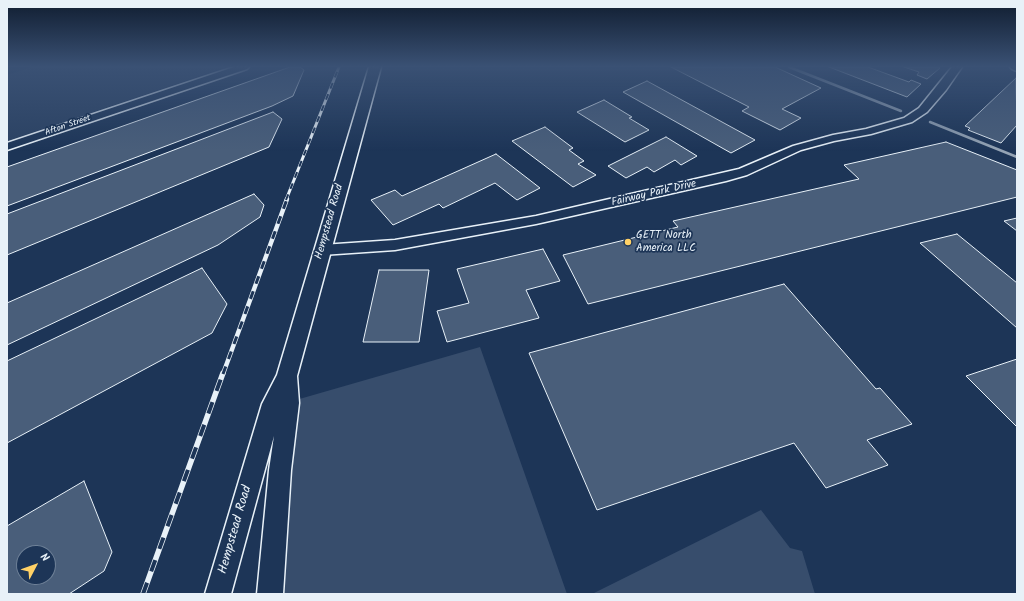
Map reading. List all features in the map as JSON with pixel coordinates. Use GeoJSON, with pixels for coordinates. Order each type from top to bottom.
{"type":"FeatureCollection","features":[{"type":"Feature","properties":{"kind":"main road","name":"Hempstead Road"},"geometry":{"type":"LineString","coordinates":[[220,589],[272,404],[288,376],[366,95]]}},
{"type":"Feature","properties":{"kind":"main road","name":"Hempstead Road"},"geometry":{"type":"LineString","coordinates":[[272,589],[280,470],[289,403],[288,376]]}},
{"type":"Feature","properties":{"kind":"street","name":"Afton Street"},"geometry":{"type":"LineString","coordinates":[[7,147],[161,95]]}},
{"type":"Feature","properties":{"kind":"street","name":"Fairway Park Drive"},"geometry":{"type":"LineString","coordinates":[[322,250],[395,245],[536,220],[722,178],[743,172],[797,148],[901,123],[923,110],[936,95]]}},
{"type":"Feature","properties":{"kind":"shaded area"},"geometry":{"type":"Polygon","coordinates":[[[7,95],[144,95],[7,141],[7,95]]]}},
{"type":"Feature","properties":{"kind":"shaded area"},"geometry":{"type":"Polygon","coordinates":[[[480,347],[567,594],[284,594],[283,584],[296,400],[480,347]]]}},
{"type":"Feature","properties":{"kind":"shaded area"},"geometry":{"type":"Polygon","coordinates":[[[761,510],[790,548],[802,551],[815,594],[592,594],[761,510]]]}},
{"type":"Feature","properties":{"kind":"building"},"geometry":{"type":"Polygon","coordinates":[[[211,95],[293,95],[272,106],[7,206],[7,167],[211,95]]]}},
{"type":"Feature","properties":{"kind":"building"},"geometry":{"type":"Polygon","coordinates":[[[628,95],[673,95],[755,140],[731,153],[628,95]]]}},
{"type":"Feature","properties":{"kind":"building"},"geometry":{"type":"Polygon","coordinates":[[[726,95],[808,95],[782,109],[801,118],[780,130],[742,111],[749,107],[726,95]]]}},
{"type":"Feature","properties":{"kind":"building"},"geometry":{"type":"Polygon","coordinates":[[[998,95],[1016,95],[1017,125],[1001,143],[968,130],[970,128],[965,126],[998,95]]]}},
{"type":"Feature","properties":{"kind":"building"},"geometry":{"type":"Polygon","coordinates":[[[604,100],[632,117],[629,118],[649,130],[625,142],[577,112],[604,100]]]}},
{"type":"Feature","properties":{"kind":"building"},"geometry":{"type":"Polygon","coordinates":[[[273,112],[282,119],[269,147],[7,255],[7,214],[273,112]]]}},
{"type":"Feature","properties":{"kind":"building"},"geometry":{"type":"Polygon","coordinates":[[[545,127],[573,148],[569,150],[584,161],[578,164],[596,175],[573,187],[512,141],[545,127]]]}},
{"type":"Feature","properties":{"kind":"building"},"geometry":{"type":"Polygon","coordinates":[[[666,137],[697,156],[681,165],[675,160],[654,172],[647,167],[626,178],[608,166],[666,137]]]}},
{"type":"Feature","properties":{"kind":"building"},"geometry":{"type":"Polygon","coordinates":[[[946,142],[1017,170],[1017,197],[588,304],[563,255],[678,227],[673,221],[859,179],[844,165],[946,142]]]}},
{"type":"Feature","properties":{"kind":"building"},"geometry":{"type":"Polygon","coordinates":[[[496,154],[540,188],[517,200],[495,183],[443,208],[439,204],[393,225],[371,200],[395,190],[402,196],[496,154]]]}},
{"type":"Feature","properties":{"kind":"building"},"geometry":{"type":"Polygon","coordinates":[[[254,194],[264,205],[260,217],[218,245],[7,345],[7,303],[254,194]]]}},
{"type":"Feature","properties":{"kind":"building"},"geometry":{"type":"Polygon","coordinates":[[[1017,218],[1017,231],[1004,221],[1017,218]]]}},
{"type":"Feature","properties":{"kind":"building"},"geometry":{"type":"Polygon","coordinates":[[[957,234],[1017,283],[1017,328],[920,243],[957,234]]]}},
{"type":"Feature","properties":{"kind":"building"},"geometry":{"type":"Polygon","coordinates":[[[543,249],[560,281],[526,290],[539,318],[447,342],[437,311],[469,303],[457,269],[543,249]]]}},
{"type":"Feature","properties":{"kind":"building"},"geometry":{"type":"Polygon","coordinates":[[[202,268],[227,304],[212,333],[7,443],[7,361],[202,268]]]}},
{"type":"Feature","properties":{"kind":"building"},"geometry":{"type":"Polygon","coordinates":[[[379,270],[429,270],[419,342],[363,342],[379,270]]]}},
{"type":"Feature","properties":{"kind":"building"},"geometry":{"type":"Polygon","coordinates":[[[784,284],[876,389],[880,388],[912,424],[867,440],[888,465],[826,488],[794,443],[597,510],[529,353],[784,284]]]}},
{"type":"Feature","properties":{"kind":"building"},"geometry":{"type":"Polygon","coordinates":[[[1017,359],[1017,427],[966,376],[1017,359]]]}},
{"type":"Feature","properties":{"kind":"building"},"geometry":{"type":"Polygon","coordinates":[[[84,481],[112,552],[104,571],[69,594],[7,594],[7,526],[84,481]]]}},
{"type":"Feature","properties":{"kind":"waterway"},"geometry":{"type":"LineString","coordinates":[[860,95],[901,111]]}},
{"type":"Feature","properties":{"kind":"waterway"},"geometry":{"type":"LineString","coordinates":[[930,122],[1017,157]]}},
{"type":"Feature","properties":{"kind":"railway"},"geometry":{"type":"LineString","coordinates":[[286,200],[328,95]]}},
{"type":"Feature","properties":{"kind":"railway"},"geometry":{"type":"LineString","coordinates":[[223,374],[287,199]]}},
{"type":"Feature","properties":{"kind":"railway"},"geometry":{"type":"LineString","coordinates":[[143,594],[223,373]]}},
{"type":"Feature","properties":{"kind":"place","name":"GETT North America LLC"},"geometry":{"type":"Point","coordinates":[628,242]}}]}
